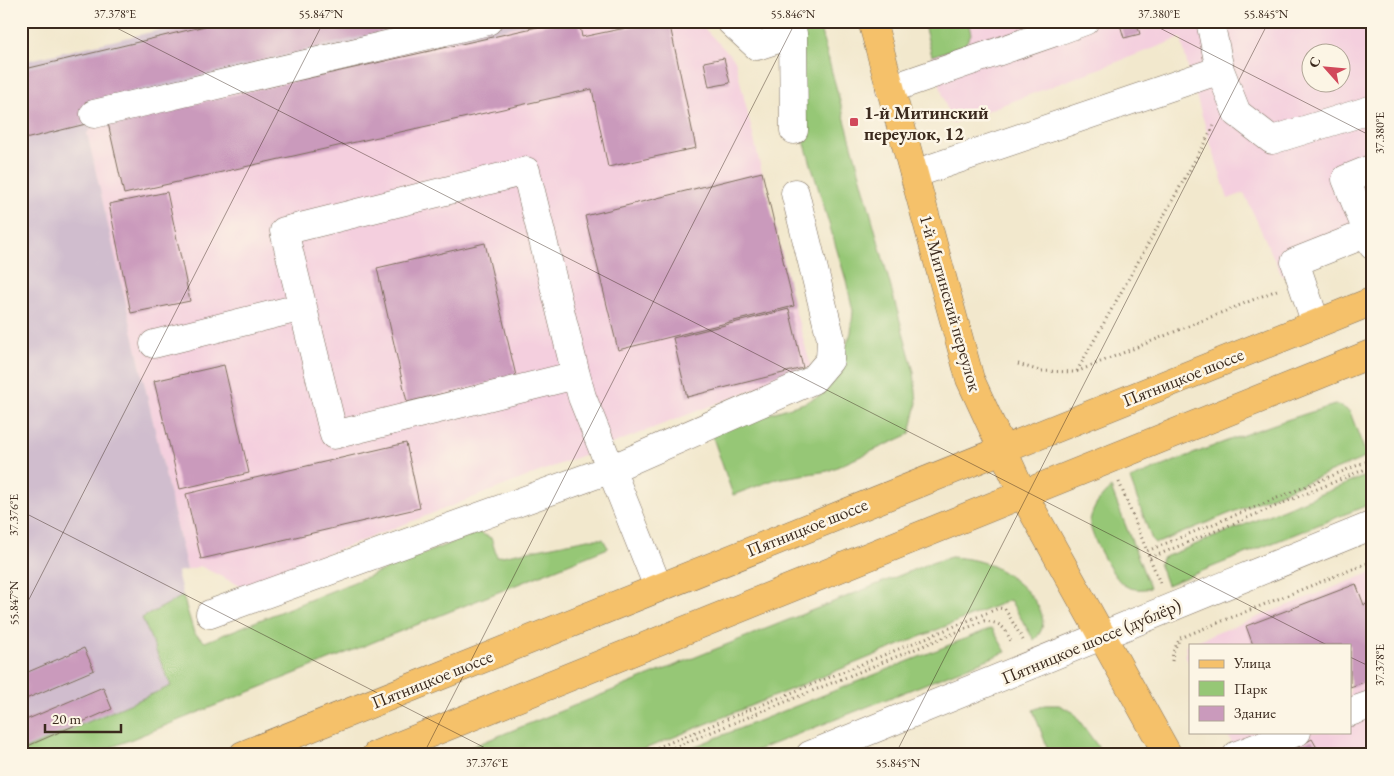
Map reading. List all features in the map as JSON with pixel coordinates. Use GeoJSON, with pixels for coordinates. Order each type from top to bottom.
{"type":"FeatureCollection","features":[{"type":"Feature","properties":{"kind":"main road","name":"1-й Митинский переулок"},"geometry":{"type":"LineString","coordinates":[[872,21],[970,379],[1023,494],[1168,755]]}},
{"type":"Feature","properties":{"kind":"main road","name":"Пятницкое шоссе"},"geometry":{"type":"LineString","coordinates":[[243,755],[1002,449],[1373,302]]}},
{"type":"Feature","properties":{"kind":"main road"},"geometry":{"type":"LineString","coordinates":[[376,755],[1373,353]]}},
{"type":"Feature","properties":{"kind":"street"},"geometry":{"type":"LineString","coordinates":[[94,114],[488,21]]}},
{"type":"Feature","properties":{"kind":"street"},"geometry":{"type":"LineString","coordinates":[[730,21],[756,46],[792,28],[794,130]]}},
{"type":"Feature","properties":{"kind":"street"},"geometry":{"type":"LineString","coordinates":[[890,89],[1054,26],[1085,21]]}},
{"type":"Feature","properties":{"kind":"street"},"geometry":{"type":"LineString","coordinates":[[1210,21],[1220,70],[1237,114],[1272,140],[1373,109]]}},
{"type":"Feature","properties":{"kind":"street"},"geometry":{"type":"LineString","coordinates":[[914,174],[1220,70]]}},
{"type":"Feature","properties":{"kind":"street"},"geometry":{"type":"LineString","coordinates":[[1316,324],[1296,262],[1371,237],[1346,179],[1373,168]]}},
{"type":"Feature","properties":{"kind":"street"},"geometry":{"type":"LineString","coordinates":[[576,375],[334,435],[284,231],[526,171],[582,396],[658,587]]}},
{"type":"Feature","properties":{"kind":"street"},"geometry":{"type":"LineString","coordinates":[[210,614],[610,469],[813,380],[830,360],[831,339],[795,194]]}},
{"type":"Feature","properties":{"kind":"street"},"geometry":{"type":"LineString","coordinates":[[154,344],[303,307]]}},
{"type":"Feature","properties":{"kind":"street","name":"Пятницкое шоссе (дублёр)"},"geometry":{"type":"LineString","coordinates":[[810,755],[1024,670],[1102,635],[1373,525]]}},
{"type":"Feature","properties":{"kind":"street"},"geometry":{"type":"LineString","coordinates":[[1352,711],[1373,704]]}},
{"type":"Feature","properties":{"kind":"street"},"geometry":{"type":"LineString","coordinates":[[1237,755],[1292,734]]}},
{"type":"Feature","properties":{"kind":"path"},"geometry":{"type":"LineString","coordinates":[[1076,372],[1212,128],[1237,114]]}},
{"type":"Feature","properties":{"kind":"path"},"geometry":{"type":"LineString","coordinates":[[1018,364],[1059,373],[1076,372],[1302,280]]}},
{"type":"Feature","properties":{"kind":"path"},"geometry":{"type":"LineString","coordinates":[[1147,551],[1373,459]]}},
{"type":"Feature","properties":{"kind":"path"},"geometry":{"type":"LineString","coordinates":[[1150,558],[1373,466]]}},
{"type":"Feature","properties":{"kind":"path"},"geometry":{"type":"LineString","coordinates":[[1119,482],[1160,583]]}},
{"type":"Feature","properties":{"kind":"path"},"geometry":{"type":"LineString","coordinates":[[1172,661],[1180,638],[1373,561]]}},
{"type":"Feature","properties":{"kind":"path"},"geometry":{"type":"LineString","coordinates":[[639,755],[999,608],[1005,609],[1023,640]]}},
{"type":"Feature","properties":{"kind":"path"},"geometry":{"type":"LineString","coordinates":[[655,755],[984,621],[997,622],[1006,630],[1024,670]]}},
{"type":"Feature","properties":{"kind":"shaded area"},"geometry":{"type":"Polygon","coordinates":[[[199,21],[541,21],[100,120],[87,133],[187,570],[177,572],[183,596],[142,618],[171,686],[21,751],[21,62],[199,21]]]}},
{"type":"Feature","properties":{"kind":"shaded area"},"geometry":{"type":"Polygon","coordinates":[[[541,21],[697,21],[735,60],[794,306],[811,367],[242,587],[200,566],[187,570],[87,133],[100,120],[541,21]]]}},
{"type":"Feature","properties":{"kind":"shaded area"},"geometry":{"type":"Polygon","coordinates":[[[922,21],[1373,21],[1373,242],[1282,276],[1244,193],[1228,199],[1191,80],[1181,38],[951,124],[922,21]]]}},
{"type":"Feature","properties":{"kind":"shaded area"},"geometry":{"type":"Polygon","coordinates":[[[1373,572],[1373,755],[1238,755],[1227,734],[1352,734],[1352,644],[1189,644],[1189,663],[1186,657],[1186,645],[1373,572]]]}},
{"type":"Feature","properties":{"kind":"green space"},"geometry":{"type":"Polygon","coordinates":[[[801,21],[818,21],[914,372],[917,403],[910,434],[828,471],[776,479],[733,495],[711,432],[804,403],[821,395],[835,374],[851,333],[853,311],[846,280],[801,131],[801,21]]]}},
{"type":"Feature","properties":{"kind":"green space"},"geometry":{"type":"Polygon","coordinates":[[[923,21],[968,21],[971,34],[965,45],[932,56],[923,21]]]}},
{"type":"Feature","properties":{"kind":"green space"},"geometry":{"type":"Polygon","coordinates":[[[1335,405],[1341,406],[1350,412],[1367,457],[1160,542],[1155,543],[1152,540],[1130,479],[1257,430],[1335,405]]]}},
{"type":"Feature","properties":{"kind":"green space"},"geometry":{"type":"Polygon","coordinates":[[[1373,473],[1373,503],[1167,585],[1159,563],[1162,558],[1373,473]]]}},
{"type":"Feature","properties":{"kind":"green space"},"geometry":{"type":"Polygon","coordinates":[[[1111,488],[1150,588],[1133,589],[1119,581],[1102,555],[1093,535],[1090,526],[1091,515],[1098,502],[1111,488]]]}},
{"type":"Feature","properties":{"kind":"green space"},"geometry":{"type":"Polygon","coordinates":[[[478,532],[491,538],[497,557],[588,539],[603,539],[608,548],[92,755],[21,755],[21,751],[171,686],[142,618],[183,596],[194,633],[205,642],[478,532]]]}},
{"type":"Feature","properties":{"kind":"green space"},"geometry":{"type":"Polygon","coordinates":[[[951,557],[982,562],[992,566],[1002,571],[1023,588],[1039,608],[1043,619],[1041,630],[1034,640],[1010,600],[630,755],[451,755],[928,564],[951,557]]]}},
{"type":"Feature","properties":{"kind":"green space"},"geometry":{"type":"Polygon","coordinates":[[[992,628],[1006,652],[745,755],[673,755],[992,628]]]}},
{"type":"Feature","properties":{"kind":"green space"},"geometry":{"type":"Polygon","coordinates":[[[1045,705],[1059,705],[1073,712],[1104,755],[1050,755],[1033,710],[1045,705]]]}},
{"type":"Feature","properties":{"kind":"building"},"geometry":{"type":"Polygon","coordinates":[[[226,21],[423,22],[85,102],[90,123],[21,140],[21,70],[226,21]]]}},
{"type":"Feature","properties":{"kind":"building"},"geometry":{"type":"Polygon","coordinates":[[[564,21],[579,21],[582,37],[659,21],[669,21],[696,148],[608,167],[592,89],[124,194],[108,123],[564,21]]]}},
{"type":"Feature","properties":{"kind":"building"},"geometry":{"type":"Polygon","coordinates":[[[1119,21],[1136,21],[1140,34],[1124,38],[1119,21]]]}},
{"type":"Feature","properties":{"kind":"building"},"geometry":{"type":"Polygon","coordinates":[[[724,58],[730,83],[709,87],[704,62],[724,58]]]}},
{"type":"Feature","properties":{"kind":"building"},"geometry":{"type":"Polygon","coordinates":[[[762,172],[794,306],[618,350],[585,216],[762,172]]]}},
{"type":"Feature","properties":{"kind":"building"},"geometry":{"type":"Polygon","coordinates":[[[1373,190],[1373,201],[1364,193],[1373,190]]]}},
{"type":"Feature","properties":{"kind":"building"},"geometry":{"type":"Polygon","coordinates":[[[167,192],[190,301],[131,313],[109,204],[167,192]]]}},
{"type":"Feature","properties":{"kind":"building"},"geometry":{"type":"Polygon","coordinates":[[[485,243],[516,376],[407,402],[377,268],[485,243]]]}},
{"type":"Feature","properties":{"kind":"building"},"geometry":{"type":"Polygon","coordinates":[[[789,309],[803,368],[687,397],[673,338],[789,309]]]}},
{"type":"Feature","properties":{"kind":"building"},"geometry":{"type":"Polygon","coordinates":[[[224,365],[249,473],[180,489],[154,381],[224,365]]]}},
{"type":"Feature","properties":{"kind":"building"},"geometry":{"type":"Polygon","coordinates":[[[406,443],[420,508],[201,559],[186,494],[406,443]]]}},
{"type":"Feature","properties":{"kind":"building"},"geometry":{"type":"Polygon","coordinates":[[[1356,584],[1364,605],[1373,602],[1373,679],[1352,686],[1352,644],[1253,644],[1246,626],[1356,584]]]}},
{"type":"Feature","properties":{"kind":"building"},"geometry":{"type":"Polygon","coordinates":[[[84,648],[94,670],[21,701],[21,675],[84,648]]]}},
{"type":"Feature","properties":{"kind":"building"},"geometry":{"type":"Polygon","coordinates":[[[103,687],[112,709],[21,749],[21,722],[103,687]]]}},
{"type":"Feature","properties":{"kind":"building"},"geometry":{"type":"Polygon","coordinates":[[[1312,739],[1321,755],[1284,755],[1312,739]]]}},
{"type":"Feature","properties":{"kind":"building"},"geometry":{"type":"Polygon","coordinates":[[[986,749],[989,755],[972,755],[986,749]]]}},
{"type":"Feature","properties":{"kind":"place","name":"1-й Митинский переулок, 12"},"geometry":{"type":"Point","coordinates":[854,122]}}]}
